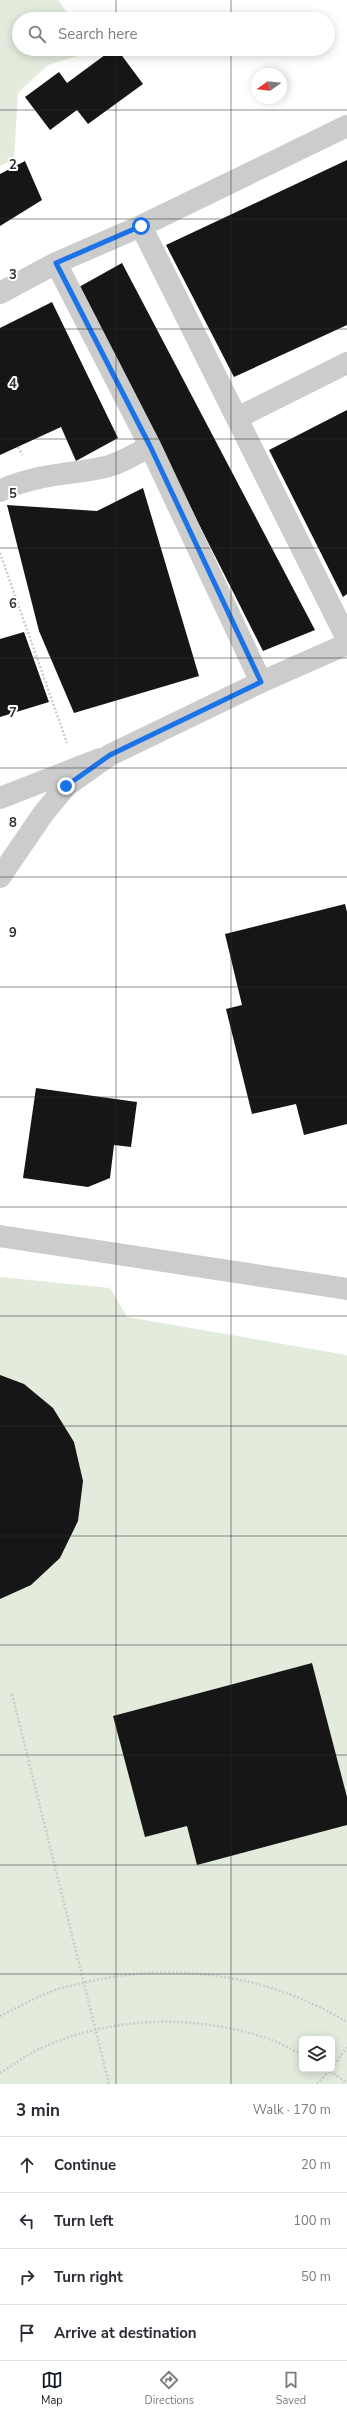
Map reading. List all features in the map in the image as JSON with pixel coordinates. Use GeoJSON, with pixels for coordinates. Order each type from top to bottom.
{"type":"FeatureCollection","features":[{"type":"Feature","properties":{"kind":"street"},"geometry":{"type":"LineString","coordinates":[[0,293],[56,263],[141,226],[347,126]]}},
{"type":"Feature","properties":{"kind":"street"},"geometry":{"type":"LineString","coordinates":[[141,226],[347,639]]}},
{"type":"Feature","properties":{"kind":"street"},"geometry":{"type":"LineString","coordinates":[[56,263],[150,446],[261,682]]}},
{"type":"Feature","properties":{"kind":"street"},"geometry":{"type":"LineString","coordinates":[[236,418],[347,363]]}},
{"type":"Feature","properties":{"kind":"street"},"geometry":{"type":"LineString","coordinates":[[0,491],[32,478],[105,467],[125,460],[150,446]]}},
{"type":"Feature","properties":{"kind":"street"},"geometry":{"type":"LineString","coordinates":[[0,798],[76,767],[110,755],[261,682],[347,644]]}},
{"type":"Feature","properties":{"kind":"street"},"geometry":{"type":"LineString","coordinates":[[0,877],[42,814],[66,786],[110,755]]}},
{"type":"Feature","properties":{"kind":"street"},"geometry":{"type":"LineString","coordinates":[[0,1236],[347,1289]]}},
{"type":"Feature","properties":{"kind":"path"},"geometry":{"type":"LineString","coordinates":[[0,553],[76,767]]}},
{"type":"Feature","properties":{"kind":"path"},"geometry":{"type":"LineString","coordinates":[[12,1694],[109,2084]]}},
{"type":"Feature","properties":{"kind":"path"},"geometry":{"type":"LineString","coordinates":[[0,2016],[53,1991],[120,1974],[188,1971],[256,1982],[321,2006],[347,2022]]}},
{"type":"Feature","properties":{"kind":"path"},"geometry":{"type":"LineString","coordinates":[[0,2073],[38,2050],[95,2029],[149,2021],[206,2023],[261,2036],[299,2053]]}},
{"type":"Feature","properties":{"kind":"path"},"geometry":{"type":"LineString","coordinates":[[335,2063],[347,2047]]}},
{"type":"Feature","properties":{"kind":"path"},"geometry":{"type":"LineString","coordinates":[[317,2084],[327,2072]]}},
{"type":"Feature","properties":{"kind":"path"},"geometry":{"type":"LineString","coordinates":[[334,2072],[347,2083]]}},
{"type":"Feature","properties":{"kind":"shaded area"},"geometry":{"type":"Polygon","coordinates":[[[0,0],[58,0],[67,12],[12,12],[12,56],[78,56],[48,65],[18,93],[14,159],[0,166],[0,0]]]}},
{"type":"Feature","properties":{"kind":"shaded area"},"geometry":{"type":"Polygon","coordinates":[[[0,1277],[110,1288],[127,1317],[347,1355],[347,2084],[0,2084],[0,1277]]]}},
{"type":"Feature","properties":{"kind":"building"},"geometry":{"type":"Polygon","coordinates":[[[104,56],[122,56],[143,84],[88,124],[77,110],[50,130],[25,97],[59,72],[67,83],[104,56]]]}},
{"type":"Feature","properties":{"kind":"building"},"geometry":{"type":"Polygon","coordinates":[[[347,160],[347,325],[234,377],[166,245],[347,160]]]}},
{"type":"Feature","properties":{"kind":"building"},"geometry":{"type":"Polygon","coordinates":[[[25,161],[42,200],[0,226],[0,174],[25,161]]]}},
{"type":"Feature","properties":{"kind":"building"},"geometry":{"type":"Polygon","coordinates":[[[122,263],[315,630],[263,651],[79,287],[122,263]]]}},
{"type":"Feature","properties":{"kind":"building"},"geometry":{"type":"Polygon","coordinates":[[[52,302],[118,438],[76,461],[61,427],[0,455],[0,328],[52,302]]]}},
{"type":"Feature","properties":{"kind":"building"},"geometry":{"type":"Polygon","coordinates":[[[347,410],[347,594],[343,597],[269,450],[347,410]]]}},
{"type":"Feature","properties":{"kind":"building"},"geometry":{"type":"Polygon","coordinates":[[[143,488],[199,676],[74,713],[39,631],[7,505],[97,511],[143,488]]]}},
{"type":"Feature","properties":{"kind":"building"},"geometry":{"type":"Polygon","coordinates":[[[24,632],[49,702],[0,717],[0,639],[24,632]]]}},
{"type":"Feature","properties":{"kind":"building"},"geometry":{"type":"Polygon","coordinates":[[[345,904],[347,912],[347,1124],[304,1135],[296,1104],[252,1114],[226,1009],[242,1005],[225,934],[345,904]]]}},
{"type":"Feature","properties":{"kind":"building"},"geometry":{"type":"Polygon","coordinates":[[[36,1088],[137,1102],[131,1147],[114,1145],[110,1178],[88,1187],[23,1178],[36,1088]]]}},
{"type":"Feature","properties":{"kind":"building"},"geometry":{"type":"Polygon","coordinates":[[[0,1375],[24,1384],[53,1408],[74,1442],[83,1481],[78,1521],[60,1558],[31,1585],[0,1599],[0,1375]]]}},
{"type":"Feature","properties":{"kind":"building"},"geometry":{"type":"Polygon","coordinates":[[[312,1663],[347,1797],[347,1825],[197,1865],[187,1826],[145,1837],[113,1716],[312,1663]]]}},
{"type":"Feature","properties":{"kind":"route"},"geometry":{"type":"LineString","coordinates":[[66,786],[110,755],[261,682],[150,446],[56,263],[141,226]]}}]}
